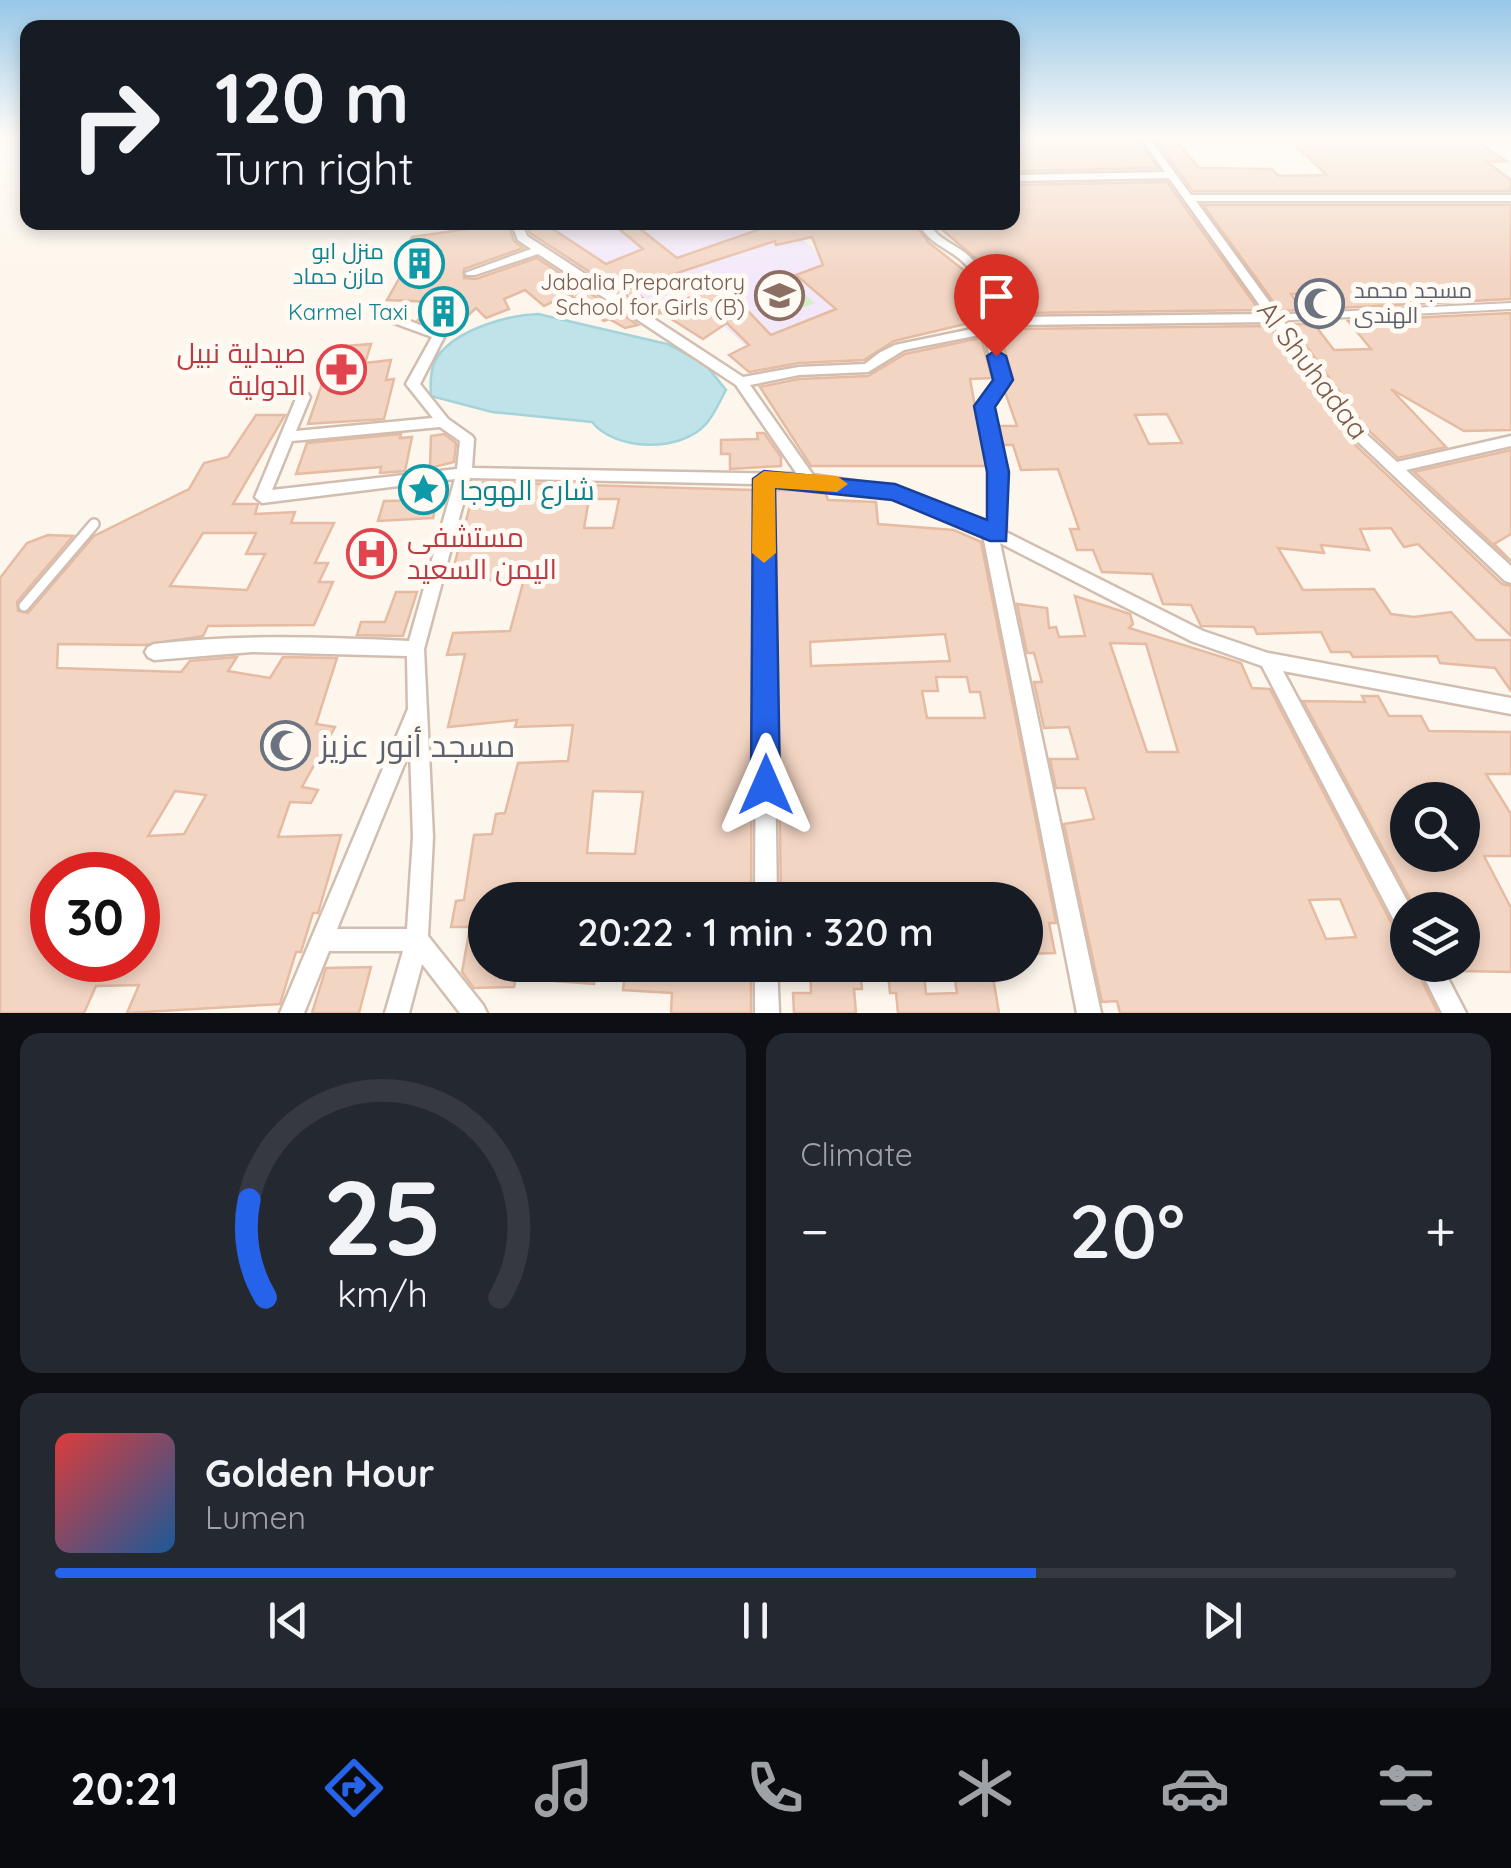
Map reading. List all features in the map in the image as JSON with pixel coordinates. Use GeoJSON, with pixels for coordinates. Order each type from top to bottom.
{"type":"FeatureCollection","features":[{"type":"Feature","properties":{"kind":"street","name":"Al Shuhadaa"},"geometry":{"type":"LineString","coordinates":[[1182,185],[1359,436],[1511,576]]}},
{"type":"Feature","properties":{"kind":"street"},"geometry":{"type":"LineString","coordinates":[[1191,198],[1511,198]]}},
{"type":"Feature","properties":{"kind":"street"},"geometry":{"type":"LineString","coordinates":[[519,230],[522,238],[741,382],[810,480]]}},
{"type":"Feature","properties":{"kind":"street"},"geometry":{"type":"LineString","coordinates":[[925,230],[964,258],[996,298],[1007,322]]}},
{"type":"Feature","properties":{"kind":"street"},"geometry":{"type":"LineString","coordinates":[[471,273],[541,249]]}},
{"type":"Feature","properties":{"kind":"street"},"geometry":{"type":"LineString","coordinates":[[376,312],[439,335],[412,384],[442,422],[468,438],[464,473],[415,648],[423,837],[417,940],[397,1013]]}},
{"type":"Feature","properties":{"kind":"street"},"geometry":{"type":"LineString","coordinates":[[741,382],[799,372],[868,368],[882,354],[905,344],[989,331],[1007,322],[1272,318]]}},
{"type":"Feature","properties":{"kind":"street"},"geometry":{"type":"LineString","coordinates":[[989,331],[1004,380],[984,406],[998,472],[994,533],[1089,1013]]}},
{"type":"Feature","properties":{"kind":"street"},"geometry":{"type":"LineString","coordinates":[[302,397],[262,496],[464,473],[810,480],[895,492],[994,533],[1197,636],[1268,662],[1511,706]]}},
{"type":"Feature","properties":{"kind":"street"},"geometry":{"type":"LineString","coordinates":[[286,437],[442,422]]}},
{"type":"Feature","properties":{"kind":"street"},"geometry":{"type":"LineString","coordinates":[[1394,468],[1511,441]]}},
{"type":"Feature","properties":{"kind":"street"},"geometry":{"type":"LineString","coordinates":[[764,479],[766,882]]}},
{"type":"Feature","properties":{"kind":"street"},"geometry":{"type":"LineString","coordinates":[[154,652],[291,643],[415,648]]}},
{"type":"Feature","properties":{"kind":"street"},"geometry":{"type":"LineString","coordinates":[[1268,662],[1391,892]]}},
{"type":"Feature","properties":{"kind":"street"},"geometry":{"type":"LineString","coordinates":[[292,1013],[419,706]]}},
{"type":"Feature","properties":{"kind":"street"},"geometry":{"type":"LineString","coordinates":[[323,940],[417,940]]}},
{"type":"Feature","properties":{"kind":"street"},"geometry":{"type":"LineString","coordinates":[[417,940],[475,1013]]}},
{"type":"Feature","properties":{"kind":"street"},"geometry":{"type":"LineString","coordinates":[[766,982],[766,1013]]}},
{"type":"Feature","properties":{"kind":"street"},"geometry":{"type":"LineString","coordinates":[[1438,982],[1454,1013]]}},
{"type":"Feature","properties":{"kind":"lane"},"geometry":{"type":"LineString","coordinates":[[1272,318],[1511,306]]}},
{"type":"Feature","properties":{"kind":"lane"},"geometry":{"type":"LineString","coordinates":[[24,606],[94,524]]}},
{"type":"Feature","properties":{"kind":"shaded area","name":"Jabalia Preparatory School for Girls (B)"},"geometry":{"type":"Polygon","coordinates":[[[791,230],[885,307],[758,358],[690,294],[646,310],[522,232],[791,230]]]}},
{"type":"Feature","properties":{"kind":"green space"},"geometry":{"type":"Polygon","coordinates":[[[797,288],[815,303],[772,320],[754,304],[797,288]]]}},
{"type":"Feature","properties":{"kind":"water"},"geometry":{"type":"Polygon","coordinates":[[[538,314],[667,344],[705,364],[726,390],[709,420],[695,433],[665,444],[648,445],[616,439],[592,422],[492,412],[431,396],[433,367],[451,343],[487,324],[538,314]]]}},
{"type":"Feature","properties":{"kind":"building"},"geometry":{"type":"Polygon","coordinates":[[[1020,185],[1169,185],[1259,310],[1013,313],[980,262],[942,230],[1020,230],[1020,185]]]}},
{"type":"Feature","properties":{"kind":"building"},"geometry":{"type":"Polygon","coordinates":[[[1189,185],[1511,185],[1511,191],[1193,191],[1189,185]]]}},
{"type":"Feature","properties":{"kind":"building"},"geometry":{"type":"Polygon","coordinates":[[[1203,205],[1511,205],[1511,299],[1337,308],[1324,293],[1291,294],[1302,310],[1280,311],[1203,205]]]}},
{"type":"Feature","properties":{"kind":"building"},"geometry":{"type":"Polygon","coordinates":[[[460,230],[511,230],[514,241],[523,248],[464,269],[464,278],[476,279],[537,258],[638,325],[625,328],[609,319],[604,321],[569,294],[544,306],[525,290],[504,299],[509,309],[486,318],[476,308],[448,334],[418,320],[435,302],[387,300],[406,266],[399,267],[412,237],[460,230]]]}},
{"type":"Feature","properties":{"kind":"building"},"geometry":{"type":"Polygon","coordinates":[[[529,230],[554,230],[606,264],[643,249],[620,230],[642,230],[677,258],[758,230],[920,230],[928,242],[970,275],[995,317],[894,341],[864,360],[799,363],[749,372],[729,355],[749,345],[727,323],[703,339],[657,310],[714,288],[739,312],[747,310],[771,335],[836,309],[796,275],[823,265],[812,237],[776,245],[775,241],[631,288],[660,313],[656,315],[529,230]]]}},
{"type":"Feature","properties":{"kind":"building"},"geometry":{"type":"Polygon","coordinates":[[[1511,313],[1511,430],[1464,431],[1391,389],[1446,447],[1398,458],[1367,429],[1290,324],[1314,324],[1334,350],[1371,349],[1348,321],[1511,313]]]}},
{"type":"Feature","properties":{"kind":"building"},"geometry":{"type":"Polygon","coordinates":[[[1269,326],[1351,441],[1502,584],[1511,586],[1511,636],[1418,544],[1404,547],[1391,528],[1360,529],[1369,550],[1321,545],[1324,553],[1278,548],[1303,590],[1374,589],[1391,614],[1414,617],[1451,612],[1476,640],[1511,640],[1511,691],[1495,668],[1440,663],[1437,656],[1353,657],[1350,652],[1331,652],[1321,632],[1257,634],[1254,627],[1201,626],[1191,605],[1163,604],[1152,574],[1102,572],[1093,550],[1077,550],[1070,529],[1079,529],[1058,469],[1021,470],[1013,445],[1003,445],[999,426],[1017,426],[1005,392],[1013,379],[1000,333],[1010,329],[1269,326]],[[1167,414],[1135,415],[1149,444],[1182,443],[1167,414]]]}},
{"type":"Feature","properties":{"kind":"building"},"geometry":{"type":"Polygon","coordinates":[[[981,338],[992,378],[970,379],[986,466],[811,466],[760,387],[799,379],[868,376],[905,354],[981,338]]]}},
{"type":"Feature","properties":{"kind":"building"},"geometry":{"type":"Polygon","coordinates":[[[371,344],[365,363],[391,360],[386,380],[394,379],[384,419],[308,424],[335,347],[371,344]]]}},
{"type":"Feature","properties":{"kind":"building"},"geometry":{"type":"Polygon","coordinates":[[[256,415],[285,415],[233,504],[258,504],[255,514],[295,512],[291,523],[334,523],[315,563],[328,563],[319,582],[333,582],[314,625],[208,626],[203,636],[145,645],[58,644],[57,668],[181,672],[190,661],[237,657],[228,671],[270,678],[283,657],[337,658],[316,724],[335,727],[302,787],[318,790],[311,803],[290,802],[278,837],[341,835],[318,913],[313,913],[301,952],[296,952],[280,1004],[127,1013],[139,985],[96,986],[84,1013],[0,1013],[0,578],[27,543],[48,535],[73,536],[17,602],[18,611],[28,613],[94,536],[189,489],[204,463],[228,457],[256,415]],[[203,533],[170,586],[247,590],[265,554],[246,554],[256,533],[203,533]],[[175,791],[148,836],[184,834],[206,795],[175,791]]]}},
{"type":"Feature","properties":{"kind":"building"},"geometry":{"type":"Polygon","coordinates":[[[757,433],[764,433],[781,457],[781,466],[730,469],[730,454],[721,454],[721,440],[758,439],[757,433]]]}},
{"type":"Feature","properties":{"kind":"building"},"geometry":{"type":"Polygon","coordinates":[[[401,434],[400,438],[412,437],[405,471],[380,473],[381,467],[296,474],[307,443],[401,434]]]}},
{"type":"Feature","properties":{"kind":"building"},"geometry":{"type":"Polygon","coordinates":[[[444,434],[456,443],[454,462],[430,468],[431,436],[444,434]]]}},
{"type":"Feature","properties":{"kind":"building"},"geometry":{"type":"Polygon","coordinates":[[[1511,450],[1511,534],[1494,544],[1511,561],[1414,472],[1511,450]]]}},
{"type":"Feature","properties":{"kind":"building"},"geometry":{"type":"Polygon","coordinates":[[[483,482],[753,490],[751,882],[468,882],[468,927],[451,927],[456,901],[464,900],[474,835],[492,834],[496,814],[505,813],[518,763],[568,761],[573,725],[515,727],[517,720],[448,727],[465,654],[447,655],[453,633],[510,631],[524,579],[450,581],[471,502],[478,502],[483,482]],[[589,499],[584,528],[613,528],[619,499],[589,499]],[[593,791],[587,853],[635,854],[643,792],[593,791]]]}},
{"type":"Feature","properties":{"kind":"building"},"geometry":{"type":"Polygon","coordinates":[[[775,490],[825,491],[828,500],[876,502],[878,524],[954,530],[981,542],[1056,923],[1049,923],[1055,953],[1043,953],[1043,882],[781,882],[775,490]],[[945,634],[810,642],[811,666],[950,661],[945,634]],[[936,677],[938,691],[922,691],[927,718],[985,718],[980,692],[970,692],[967,677],[936,677]]]}},
{"type":"Feature","properties":{"kind":"building"},"geometry":{"type":"Polygon","coordinates":[[[437,500],[433,518],[378,521],[384,501],[437,500]]]}},
{"type":"Feature","properties":{"kind":"building"},"geometry":{"type":"Polygon","coordinates":[[[396,592],[417,592],[403,636],[357,635],[361,622],[385,622],[396,592]]]}},
{"type":"Feature","properties":{"kind":"building"},"geometry":{"type":"Polygon","coordinates":[[[1075,596],[1130,614],[1133,624],[1129,628],[1241,663],[1252,688],[1270,689],[1390,920],[1390,982],[1422,982],[1438,1013],[1120,1013],[1117,1001],[1102,1002],[1064,824],[1094,819],[1085,788],[1056,788],[1050,759],[1078,759],[1069,727],[1044,728],[1034,682],[1042,682],[1034,653],[1027,653],[1017,604],[1047,608],[1049,628],[1056,627],[1059,637],[1085,636],[1075,596]],[[1110,643],[1147,752],[1178,752],[1146,644],[1110,643]],[[1340,899],[1309,900],[1326,939],[1356,937],[1340,899]]]}},
{"type":"Feature","properties":{"kind":"building"},"geometry":{"type":"Polygon","coordinates":[[[1362,696],[1378,696],[1389,716],[1421,716],[1429,731],[1511,732],[1511,774],[1486,774],[1511,814],[1511,856],[1484,856],[1511,908],[1511,972],[1480,971],[1480,892],[1406,892],[1395,872],[1480,872],[1480,782],[1390,782],[1390,862],[1303,701],[1365,702],[1362,696]]]}},
{"type":"Feature","properties":{"kind":"building"},"geometry":{"type":"Polygon","coordinates":[[[468,938],[468,980],[462,972],[468,938]]]}},
{"type":"Feature","properties":{"kind":"building"},"geometry":{"type":"Polygon","coordinates":[[[371,967],[359,1013],[312,1013],[326,968],[371,967]]]}},
{"type":"Feature","properties":{"kind":"building"},"geometry":{"type":"Polygon","coordinates":[[[470,982],[515,982],[514,987],[474,988],[470,982]]]}},
{"type":"Feature","properties":{"kind":"building"},"geometry":{"type":"Polygon","coordinates":[[[624,982],[751,982],[751,1013],[671,1013],[672,993],[623,990],[624,982]]]}},
{"type":"Feature","properties":{"kind":"building"},"geometry":{"type":"Polygon","coordinates":[[[811,982],[861,982],[862,989],[854,989],[856,1013],[794,1013],[793,993],[811,993],[811,982]]]}},
{"type":"Feature","properties":{"kind":"building"},"geometry":{"type":"Polygon","coordinates":[[[889,982],[925,982],[926,994],[957,993],[955,982],[994,982],[999,1013],[898,1013],[896,993],[890,993],[889,982]]]}},
{"type":"Feature","properties":{"kind":"slow traffic"},"geometry":{"type":"LineString","coordinates":[[764,553],[764,479],[837,484]]}},
{"type":"Feature","properties":{"kind":"place","name":"منزل ابو مازن حماد"},"geometry":{"type":"Point","coordinates":[419,264]}},
{"type":"Feature","properties":{"kind":"place","name":"Jabalia Preparatory School for Girls (B)"},"geometry":{"type":"Point","coordinates":[780,295]}},
{"type":"Feature","properties":{"kind":"place","name":"مسجد محمد الهندى"},"geometry":{"type":"Point","coordinates":[1319,303]}},
{"type":"Feature","properties":{"kind":"place","name":"Karmel Taxi"},"geometry":{"type":"Point","coordinates":[443,312]}},
{"type":"Feature","properties":{"kind":"place","name":"صيدلية نبيل الدولية"},"geometry":{"type":"Point","coordinates":[341,369]}},
{"type":"Feature","properties":{"kind":"place","name":"شارع الهوجا"},"geometry":{"type":"Point","coordinates":[424,490]}},
{"type":"Feature","properties":{"kind":"place","name":"مستشفى اليمن السعيد"},"geometry":{"type":"Point","coordinates":[372,553]}},
{"type":"Feature","properties":{"kind":"place","name":"مسجد أنور عزيز"},"geometry":{"type":"Point","coordinates":[285,746]}},
{"type":"Feature","properties":{"kind":"route"},"geometry":{"type":"LineString","coordinates":[[766,785],[764,479],[810,480],[895,492],[998,534],[998,472],[984,406],[1004,380],[996,356]]}}]}
